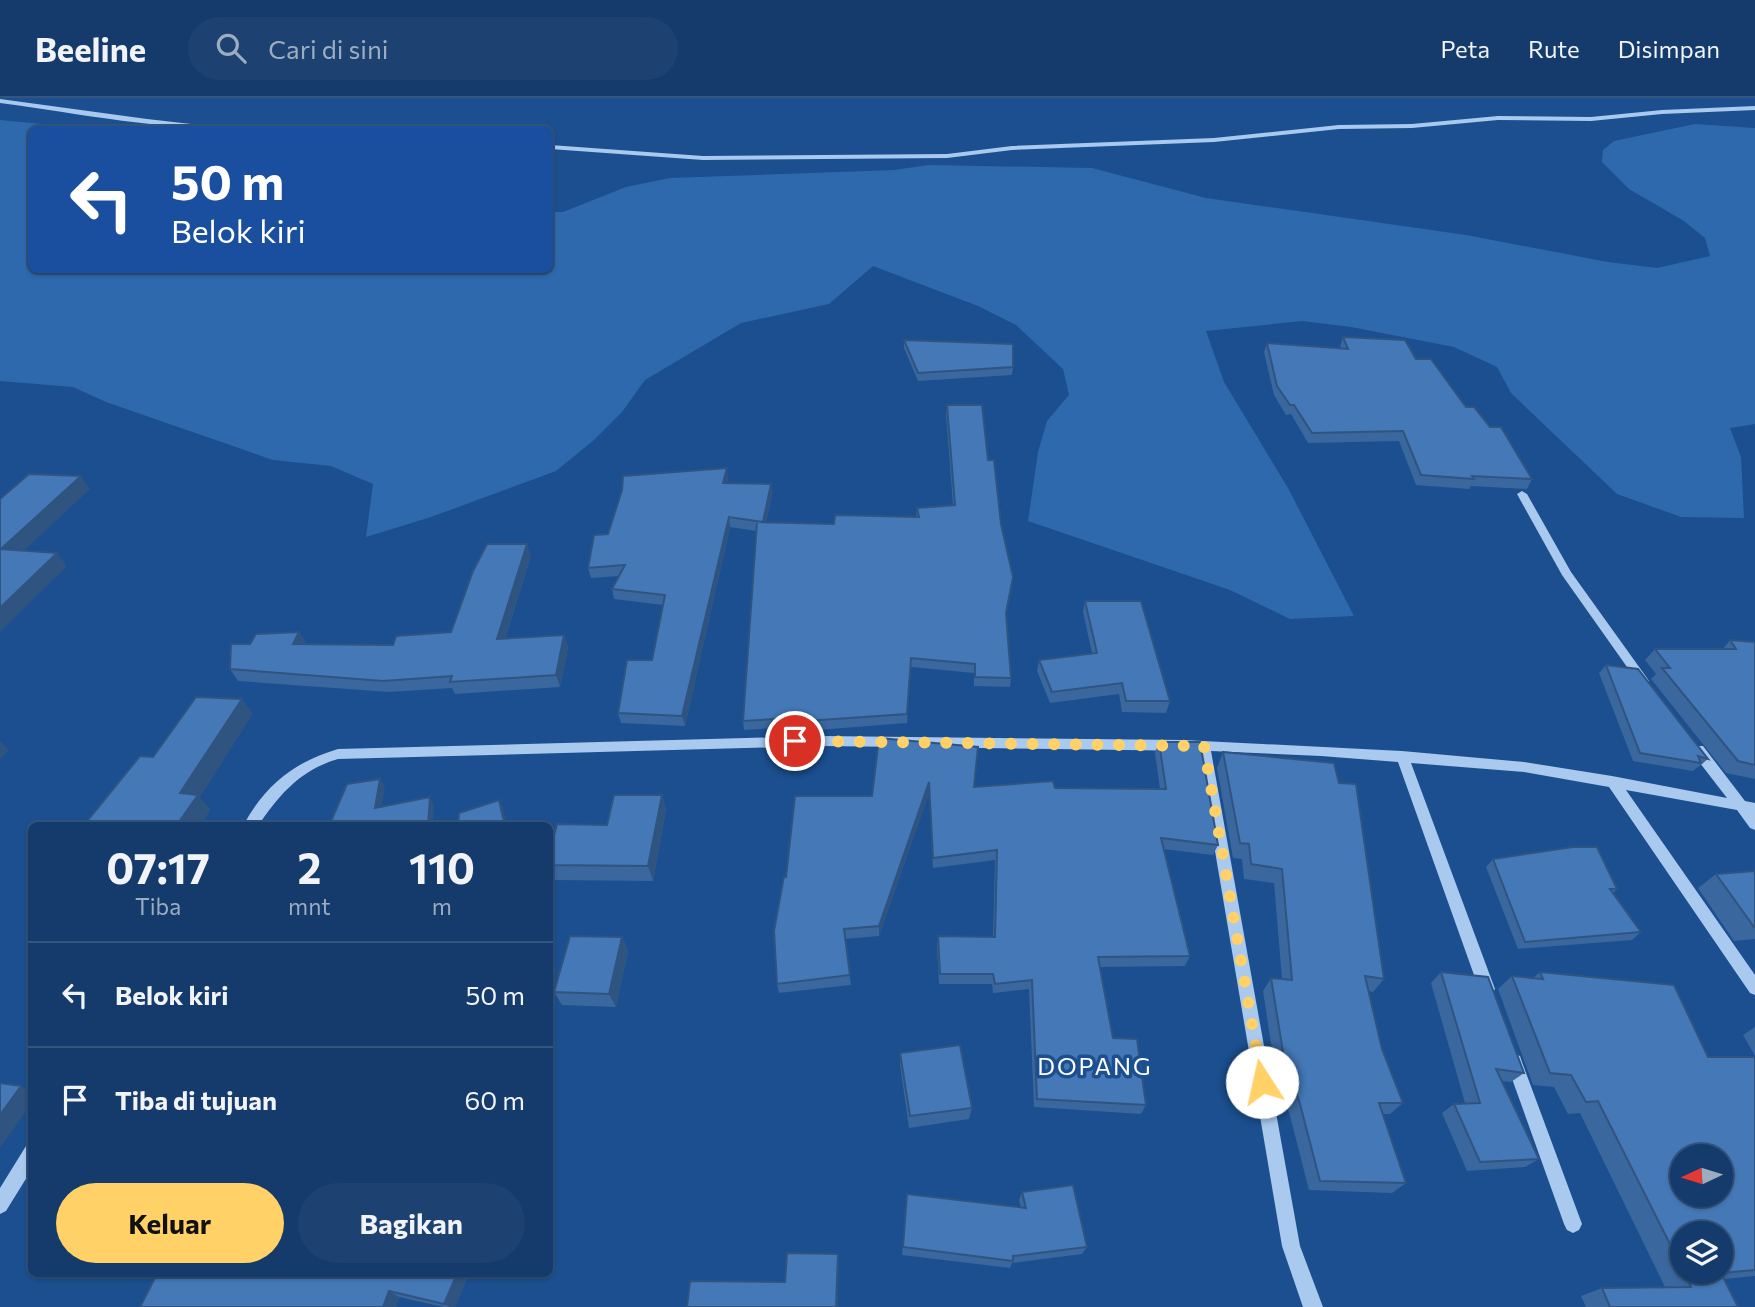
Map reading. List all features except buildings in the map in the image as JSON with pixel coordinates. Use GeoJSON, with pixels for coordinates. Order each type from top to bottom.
{"type":"FeatureCollection","features":[{"type":"Feature","properties":{"kind":"street"},"geometry":{"type":"LineString","coordinates":[[0,101],[200,126]]}},
{"type":"Feature","properties":{"kind":"street"},"geometry":{"type":"LineString","coordinates":[[553,147],[716,158],[947,156],[1004,149],[1214,140],[1328,128],[1412,126],[1498,118],[1591,119],[1662,112],[1755,108]]}},
{"type":"Feature","properties":{"kind":"street"},"geometry":{"type":"LineString","coordinates":[[1522,494],[1566,573],[1652,693]]}},
{"type":"Feature","properties":{"kind":"street"},"geometry":{"type":"LineString","coordinates":[[253,822],[280,785],[296,771],[327,756],[348,752],[823,741],[1204,746],[1402,756],[1524,767],[1749,808]]}},
{"type":"Feature","properties":{"kind":"street"},"geometry":{"type":"LineString","coordinates":[[1693,745],[1749,808],[1755,824]]}},
{"type":"Feature","properties":{"kind":"street"},"geometry":{"type":"LineString","coordinates":[[1204,746],[1291,1246],[1312,1307]]}},
{"type":"Feature","properties":{"kind":"street"},"geometry":{"type":"LineString","coordinates":[[1402,756],[1492,1003]]}},
{"type":"Feature","properties":{"kind":"street"},"geometry":{"type":"LineString","coordinates":[[1612,781],[1755,988]]}},
{"type":"Feature","properties":{"kind":"street"},"geometry":{"type":"LineString","coordinates":[[1507,1042],[1573,1224]]}},
{"type":"Feature","properties":{"kind":"street"},"geometry":{"type":"LineString","coordinates":[[0,1205],[28,1159]]}},
{"type":"Feature","properties":{"kind":"shaded area"},"geometry":{"type":"Polygon","coordinates":[[[0,120],[63,126],[28,126],[28,273],[553,273],[553,212],[563,212],[626,187],[670,178],[894,170],[929,165],[1092,168],[1206,198],[1466,235],[1608,262],[1657,268],[1710,256],[1705,238],[1684,221],[1629,189],[1602,162],[1603,150],[1614,141],[1695,124],[1755,128],[1755,424],[1730,428],[1741,457],[1744,518],[1681,517],[1617,494],[1511,393],[1497,367],[1454,347],[1351,327],[1302,321],[1206,331],[1224,382],[1288,488],[1354,616],[1290,619],[1230,590],[1028,521],[1038,452],[1047,421],[1069,395],[1063,369],[1016,325],[978,306],[873,266],[829,304],[741,323],[645,380],[622,412],[594,440],[556,471],[431,517],[366,537],[373,484],[331,466],[273,460],[106,402],[73,387],[0,381],[0,120]]]}},
{"type":"Feature","properties":{"kind":"district","name":"DOPANG"},"geometry":{"type":"Point","coordinates":[1095,1065]}},
{"type":"Feature","properties":{"kind":"route"},"geometry":{"type":"LineString","coordinates":[[795,741],[1204,746],[1262,1082]]}}]}
